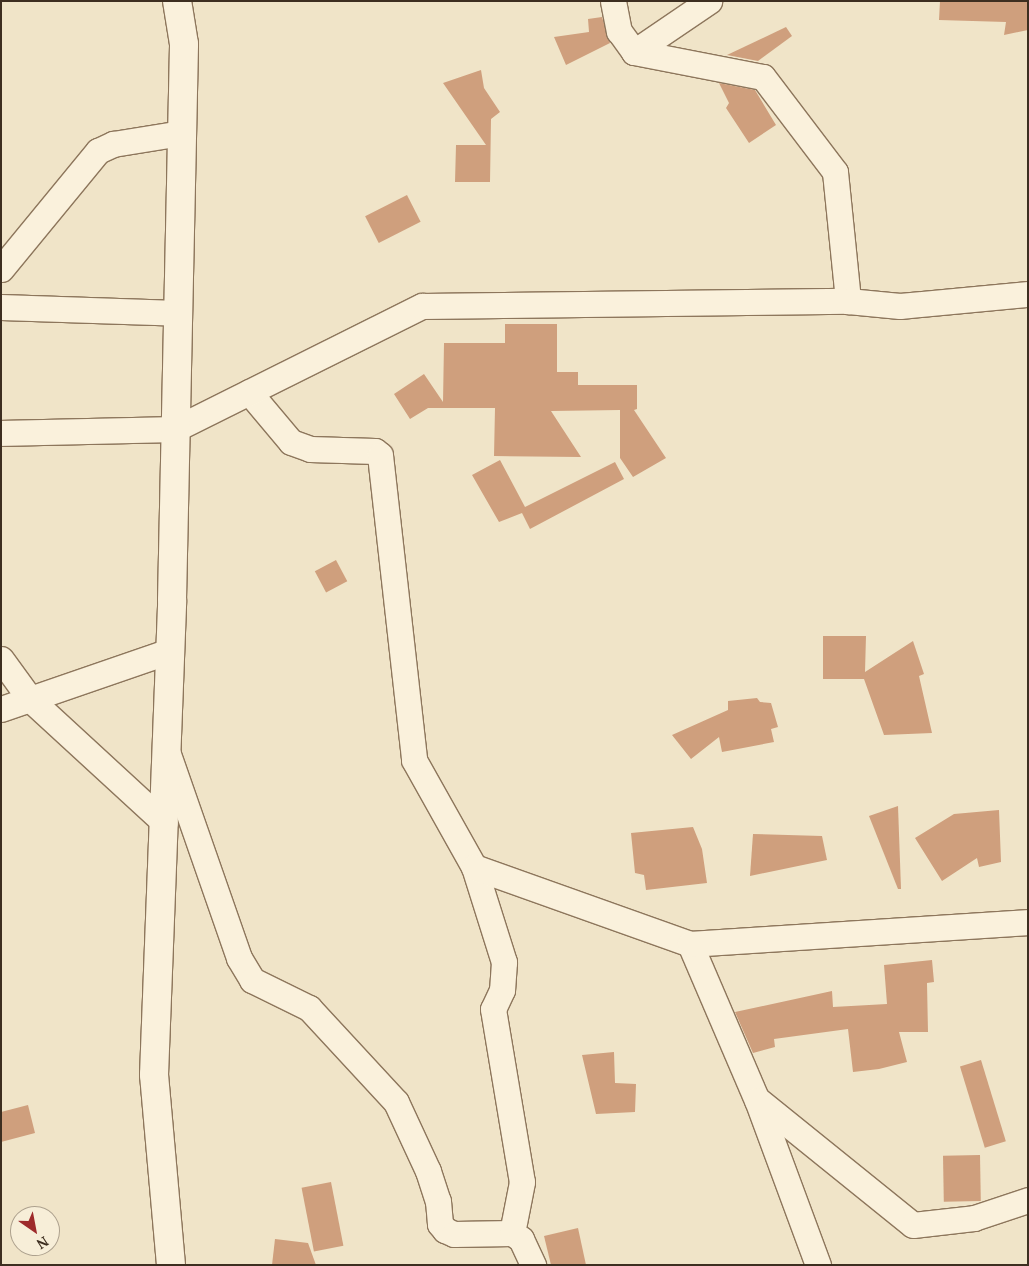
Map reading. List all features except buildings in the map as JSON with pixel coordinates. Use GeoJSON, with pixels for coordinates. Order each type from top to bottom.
{"type":"FeatureCollection","features":[{"type":"Feature","properties":{"kind":"street"},"geometry":{"type":"LineString","coordinates":[[171,1265],[154,1075],[168,754],[184,44],[177,1]]}},
{"type":"Feature","properties":{"kind":"street"},"geometry":{"type":"LineString","coordinates":[[613,1],[619,31],[634,52],[763,77],[835,172],[848,301]]}},
{"type":"Feature","properties":{"kind":"street"},"geometry":{"type":"LineString","coordinates":[[634,52],[709,1]]}},
{"type":"Feature","properties":{"kind":"street"},"geometry":{"type":"LineString","coordinates":[[1,269],[98,151],[113,144],[182,133]]}},
{"type":"Feature","properties":{"kind":"street"},"geometry":{"type":"LineString","coordinates":[[1,433],[175,429],[422,306],[848,301],[900,306],[1028,294]]}},
{"type":"Feature","properties":{"kind":"street"},"geometry":{"type":"LineString","coordinates":[[1,307],[178,313]]}},
{"type":"Feature","properties":{"kind":"street"},"geometry":{"type":"LineString","coordinates":[[249,392],[291,442],[310,449],[374,451],[380,455],[414,760],[474,867],[504,962],[502,990],[493,1010],[522,1182],[512,1233]]}},
{"type":"Feature","properties":{"kind":"street"},"geometry":{"type":"LineString","coordinates":[[1,709],[169,652]]}},
{"type":"Feature","properties":{"kind":"street"},"geometry":{"type":"LineString","coordinates":[[1,658],[30,699],[165,823]]}},
{"type":"Feature","properties":{"kind":"street"},"geometry":{"type":"LineString","coordinates":[[168,754],[239,958],[252,980],[309,1008],[396,1102],[428,1171],[438,1201],[440,1224],[445,1230],[454,1234],[512,1233],[521,1239],[534,1263]]}},
{"type":"Feature","properties":{"kind":"street"},"geometry":{"type":"LineString","coordinates":[[474,867],[690,944],[1028,922]]}},
{"type":"Feature","properties":{"kind":"street"},"geometry":{"type":"LineString","coordinates":[[690,944],[757,1100],[818,1265]]}},
{"type":"Feature","properties":{"kind":"street"},"geometry":{"type":"LineString","coordinates":[[757,1100],[913,1225],[974,1218],[1028,1200]]}}]}
